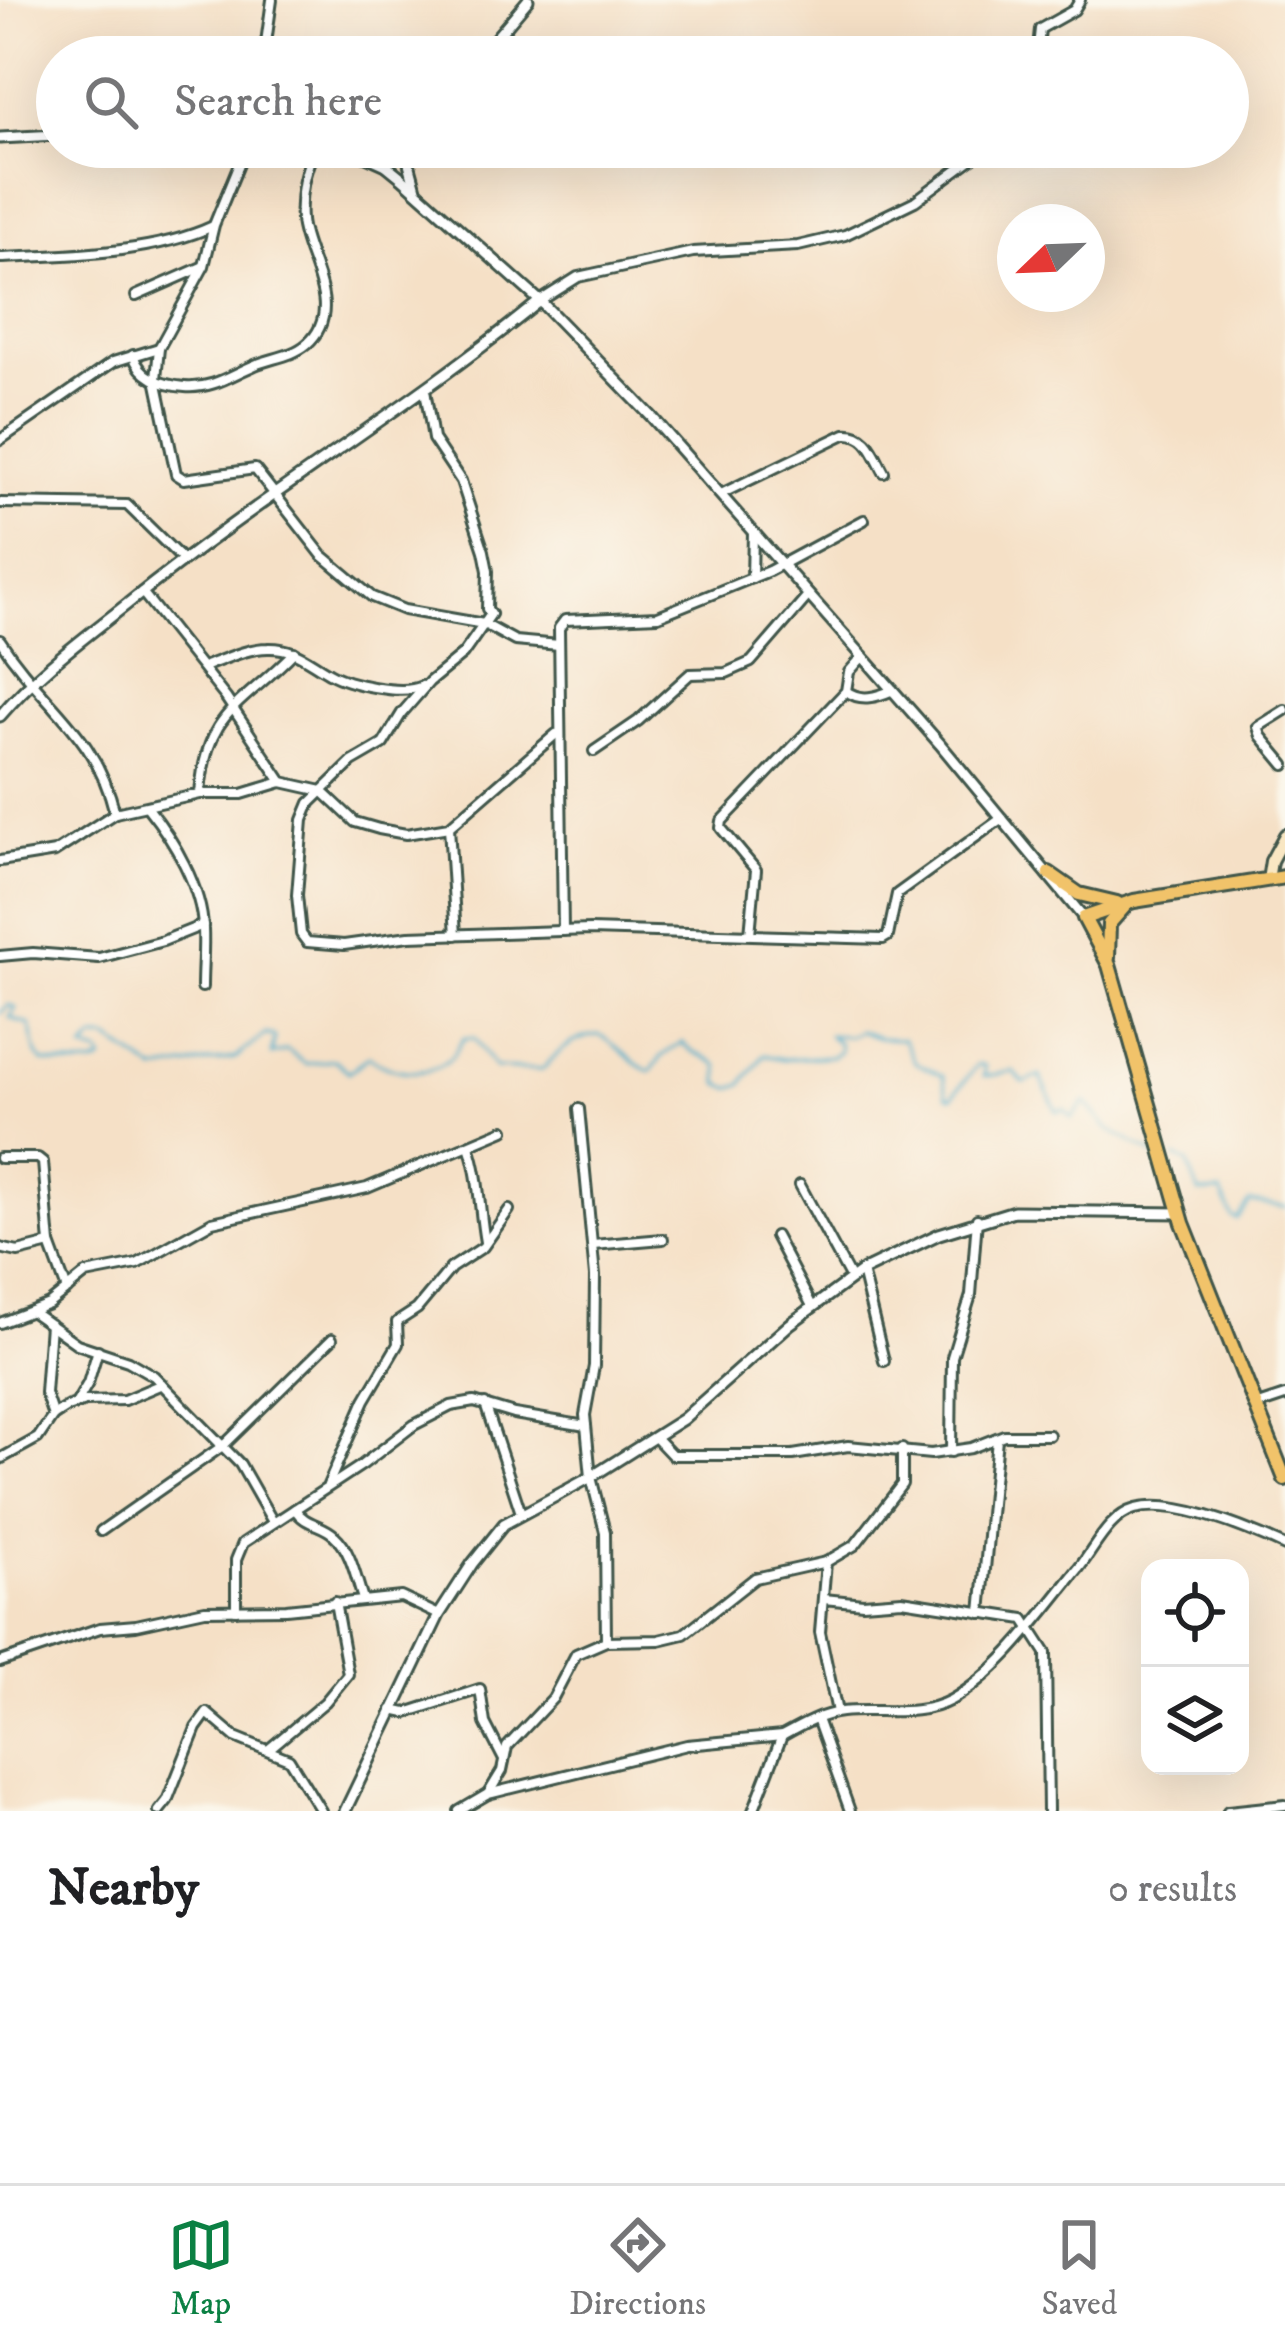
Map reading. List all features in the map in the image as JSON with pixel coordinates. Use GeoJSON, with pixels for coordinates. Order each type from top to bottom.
{"type":"FeatureCollection","features":[{"type":"Feature","properties":{"kind":"main road"},"geometry":{"type":"LineString","coordinates":[[1268,880],[1270,861],[1285,835]]}},
{"type":"Feature","properties":{"kind":"main road"},"geometry":{"type":"LineString","coordinates":[[1049,873],[1078,894],[1129,902]]}},
{"type":"Feature","properties":{"kind":"main road"},"geometry":{"type":"LineString","coordinates":[[1285,877],[1129,902],[1084,918],[1108,965],[1180,1213],[1285,1479]]}},
{"type":"Feature","properties":{"kind":"main road"},"geometry":{"type":"LineString","coordinates":[[1108,965],[1109,924],[1129,902]]}},
{"type":"Feature","properties":{"kind":"street"},"geometry":{"type":"LineString","coordinates":[[267,36],[272,0]]}},
{"type":"Feature","properties":{"kind":"street"},"geometry":{"type":"LineString","coordinates":[[498,36],[528,0]]}},
{"type":"Feature","properties":{"kind":"street"},"geometry":{"type":"LineString","coordinates":[[1039,36],[1040,29],[1074,10],[1080,0]]}},
{"type":"Feature","properties":{"kind":"street"},"geometry":{"type":"LineString","coordinates":[[0,138],[36,136]]}},
{"type":"Feature","properties":{"kind":"street"},"geometry":{"type":"LineString","coordinates":[[237,168],[214,225],[204,266],[159,348],[156,380],[178,477],[253,468],[322,556],[372,597],[404,610],[484,624],[515,640],[559,645]]}},
{"type":"Feature","properties":{"kind":"street"},"geometry":{"type":"LineString","coordinates":[[133,355],[142,373],[156,380],[174,386],[209,386],[294,352],[318,329],[322,284],[301,225],[302,185],[308,168]]}},
{"type":"Feature","properties":{"kind":"street"},"geometry":{"type":"LineString","coordinates":[[389,168],[540,301],[721,494],[1084,918]]}},
{"type":"Feature","properties":{"kind":"street"},"geometry":{"type":"LineString","coordinates":[[410,168],[418,194]]}},
{"type":"Feature","properties":{"kind":"street"},"geometry":{"type":"LineString","coordinates":[[0,716],[30,683],[183,560],[578,277],[670,257],[798,246],[845,235],[915,201],[956,168]]}},
{"type":"Feature","properties":{"kind":"street"},"geometry":{"type":"LineString","coordinates":[[0,259],[147,245],[184,238],[214,225]]}},
{"type":"Feature","properties":{"kind":"street"},"geometry":{"type":"LineString","coordinates":[[136,296],[204,266]]}},
{"type":"Feature","properties":{"kind":"street"},"geometry":{"type":"LineString","coordinates":[[0,440],[112,362],[159,348]]}},
{"type":"Feature","properties":{"kind":"street"},"geometry":{"type":"LineString","coordinates":[[203,667],[264,647],[295,651],[327,672],[370,686],[414,690],[463,654],[491,614],[487,609],[488,571],[461,482],[433,439],[425,390]]}},
{"type":"Feature","properties":{"kind":"street"},"geometry":{"type":"LineString","coordinates":[[721,494],[845,434],[865,438],[884,472]]}},
{"type":"Feature","properties":{"kind":"street"},"geometry":{"type":"LineString","coordinates":[[0,503],[127,505],[183,560]]}},
{"type":"Feature","properties":{"kind":"street"},"geometry":{"type":"LineString","coordinates":[[562,932],[559,628],[566,620],[645,620],[752,578],[865,520]]}},
{"type":"Feature","properties":{"kind":"street"},"geometry":{"type":"LineString","coordinates":[[752,578],[753,533]]}},
{"type":"Feature","properties":{"kind":"street"},"geometry":{"type":"LineString","coordinates":[[142,592],[203,667],[282,782]]}},
{"type":"Feature","properties":{"kind":"street"},"geometry":{"type":"LineString","coordinates":[[594,751],[638,721],[690,674],[726,673],[751,662],[809,595]]}},
{"type":"Feature","properties":{"kind":"street"},"geometry":{"type":"LineString","coordinates":[[0,642],[30,683],[78,730],[92,751],[115,812]]}},
{"type":"Feature","properties":{"kind":"street"},"geometry":{"type":"LineString","coordinates":[[200,794],[205,752],[214,728],[295,651]]}},
{"type":"Feature","properties":{"kind":"street"},"geometry":{"type":"LineString","coordinates":[[750,934],[756,870],[722,828],[722,821],[846,691],[849,672],[863,656]]}},
{"type":"Feature","properties":{"kind":"street"},"geometry":{"type":"LineString","coordinates":[[429,682],[383,744],[352,762],[305,812],[297,896],[301,934],[307,942],[344,945],[409,936],[650,930],[883,939],[888,937],[897,894],[1002,818]]}},
{"type":"Feature","properties":{"kind":"street"},"geometry":{"type":"LineString","coordinates":[[846,691],[868,698],[893,690]]}},
{"type":"Feature","properties":{"kind":"street"},"geometry":{"type":"LineString","coordinates":[[1285,710],[1258,727],[1285,765]]}},
{"type":"Feature","properties":{"kind":"street"},"geometry":{"type":"LineString","coordinates":[[0,861],[56,852],[115,812],[200,794],[242,794],[282,782],[322,791],[365,826],[406,834],[449,827],[557,733]]}},
{"type":"Feature","properties":{"kind":"street"},"geometry":{"type":"LineString","coordinates":[[147,807],[170,838],[192,884],[203,925],[202,987]]}},
{"type":"Feature","properties":{"kind":"street"},"geometry":{"type":"LineString","coordinates":[[449,827],[456,935]]}},
{"type":"Feature","properties":{"kind":"street"},"geometry":{"type":"LineString","coordinates":[[0,956],[33,953],[99,958],[203,925]]}},
{"type":"Feature","properties":{"kind":"street"},"geometry":{"type":"LineString","coordinates":[[579,1109],[593,1245],[594,1366],[586,1426],[590,1477],[605,1532],[605,1641]]}},
{"type":"Feature","properties":{"kind":"street"},"geometry":{"type":"LineString","coordinates":[[0,1323],[68,1291],[86,1274],[136,1264],[212,1222],[345,1194],[504,1130]]}},
{"type":"Feature","properties":{"kind":"street"},"geometry":{"type":"LineString","coordinates":[[469,1146],[486,1243]]}},
{"type":"Feature","properties":{"kind":"street"},"geometry":{"type":"LineString","coordinates":[[0,1159],[38,1158],[43,1162],[50,1244],[68,1291]]}},
{"type":"Feature","properties":{"kind":"street"},"geometry":{"type":"LineString","coordinates":[[800,1185],[851,1279]]}},
{"type":"Feature","properties":{"kind":"street"},"geometry":{"type":"LineString","coordinates":[[327,1487],[357,1416],[398,1344],[398,1322],[417,1309],[451,1268],[486,1243],[509,1210]]}},
{"type":"Feature","properties":{"kind":"street"},"geometry":{"type":"LineString","coordinates":[[344,1811],[439,1615],[494,1534],[521,1514],[656,1437],[709,1398],[812,1306],[862,1271],[977,1220],[1014,1211],[1180,1213]]}},
{"type":"Feature","properties":{"kind":"street"},"geometry":{"type":"LineString","coordinates":[[950,1452],[952,1358],[971,1295],[977,1220]]}},
{"type":"Feature","properties":{"kind":"street"},"geometry":{"type":"LineString","coordinates":[[775,1236],[812,1306]]}},
{"type":"Feature","properties":{"kind":"street"},"geometry":{"type":"LineString","coordinates":[[593,1245],[663,1239]]}},
{"type":"Feature","properties":{"kind":"street"},"geometry":{"type":"LineString","coordinates":[[0,1248],[18,1252],[50,1244]]}},
{"type":"Feature","properties":{"kind":"street"},"geometry":{"type":"LineString","coordinates":[[862,1271],[884,1361]]}},
{"type":"Feature","properties":{"kind":"street"},"geometry":{"type":"LineString","coordinates":[[31,1312],[69,1339],[142,1368],[162,1384],[207,1433],[224,1444],[253,1482],[274,1522]]}},
{"type":"Feature","properties":{"kind":"street"},"geometry":{"type":"LineString","coordinates":[[50,1324],[45,1393],[53,1416]]}},
{"type":"Feature","properties":{"kind":"street"},"geometry":{"type":"LineString","coordinates":[[100,1532],[224,1444],[332,1339]]}},
{"type":"Feature","properties":{"kind":"street"},"geometry":{"type":"LineString","coordinates":[[76,1403],[98,1351]]}},
{"type":"Feature","properties":{"kind":"street"},"geometry":{"type":"LineString","coordinates":[[0,1459],[38,1438],[53,1416],[76,1403],[124,1400],[162,1384]]}},
{"type":"Feature","properties":{"kind":"street"},"geometry":{"type":"LineString","coordinates":[[1258,1405],[1285,1396]]}},
{"type":"Feature","properties":{"kind":"street"},"geometry":{"type":"LineString","coordinates":[[236,1610],[237,1552],[243,1543],[433,1414],[451,1406],[485,1404],[586,1426]]}},
{"type":"Feature","properties":{"kind":"street"},"geometry":{"type":"LineString","coordinates":[[485,1404],[521,1514]]}},
{"type":"Feature","properties":{"kind":"street"},"geometry":{"type":"LineString","coordinates":[[656,1437],[672,1455],[793,1455],[848,1446],[931,1454],[1012,1434],[1049,1436]]}},
{"type":"Feature","properties":{"kind":"street"},"geometry":{"type":"LineString","coordinates":[[981,1612],[997,1438]]}},
{"type":"Feature","properties":{"kind":"street"},"geometry":{"type":"LineString","coordinates":[[459,1811],[488,1794],[513,1737],[553,1698],[576,1654],[605,1641],[671,1639],[708,1618],[737,1588],[754,1578],[826,1562],[855,1545],[898,1491],[904,1475],[902,1449]]}},
{"type":"Feature","properties":{"kind":"street"},"geometry":{"type":"LineString","coordinates":[[488,1794],[687,1745],[782,1736],[836,1712],[917,1710],[949,1701],[1001,1657],[1116,1518],[1130,1510],[1147,1507],[1194,1514],[1285,1546]]}},
{"type":"Feature","properties":{"kind":"street"},"geometry":{"type":"LineString","coordinates":[[295,1509],[304,1521],[332,1532],[340,1541],[363,1599]]}},
{"type":"Feature","properties":{"kind":"street"},"geometry":{"type":"LineString","coordinates":[[826,1562],[820,1632],[836,1712]]}},
{"type":"Feature","properties":{"kind":"street"},"geometry":{"type":"LineString","coordinates":[[0,1662],[100,1628],[205,1610],[400,1597],[439,1615]]}},
{"type":"Feature","properties":{"kind":"street"},"geometry":{"type":"LineString","coordinates":[[824,1599],[862,1604],[902,1600],[1021,1617],[1046,1653],[1048,1811]]}},
{"type":"Feature","properties":{"kind":"street"},"geometry":{"type":"LineString","coordinates":[[269,1749],[325,1702],[348,1674],[335,1602]]}},
{"type":"Feature","properties":{"kind":"street"},"geometry":{"type":"LineString","coordinates":[[392,1710],[406,1712],[480,1689],[485,1723],[504,1761]]}},
{"type":"Feature","properties":{"kind":"street"},"geometry":{"type":"LineString","coordinates":[[159,1811],[202,1715],[212,1716],[235,1736],[283,1754],[321,1811]]}},
{"type":"Feature","properties":{"kind":"street"},"geometry":{"type":"LineString","coordinates":[[817,1719],[850,1811]]}},
{"type":"Feature","properties":{"kind":"street"},"geometry":{"type":"LineString","coordinates":[[753,1811],[782,1736]]}},
{"type":"Feature","properties":{"kind":"street"},"geometry":{"type":"LineString","coordinates":[[1228,1811],[1285,1805]]}},
{"type":"Feature","properties":{"kind":"waterway"},"geometry":{"type":"LineString","coordinates":[[0,1013],[9,1005],[16,1008],[10,1018],[30,1025],[43,1062],[66,1065],[103,1060],[100,1054],[84,1050],[95,1039],[108,1039],[156,1071],[235,1058],[266,1034],[275,1037],[271,1055],[287,1050],[306,1064],[335,1060],[349,1072],[369,1056],[400,1070],[435,1068],[453,1055],[464,1038],[474,1038],[495,1068],[542,1070],[568,1046],[600,1035],[651,1071],[682,1042],[719,1066],[719,1083],[730,1088],[742,1084],[764,1055],[784,1059],[833,1056],[840,1051],[839,1043],[828,1035],[849,1036],[859,1031],[903,1039],[915,1062],[943,1076],[947,1095],[952,1097],[978,1064],[985,1066],[984,1077],[1013,1071],[1024,1083],[1040,1076],[1057,1112],[1064,1109],[1072,1118],[1085,1102],[1108,1129],[1158,1157]]}},
{"type":"Feature","properties":{"kind":"waterway"},"geometry":{"type":"LineString","coordinates":[[1176,1157],[1187,1162],[1199,1193],[1221,1192],[1232,1217],[1237,1219],[1250,1202],[1285,1207]]}}]}
